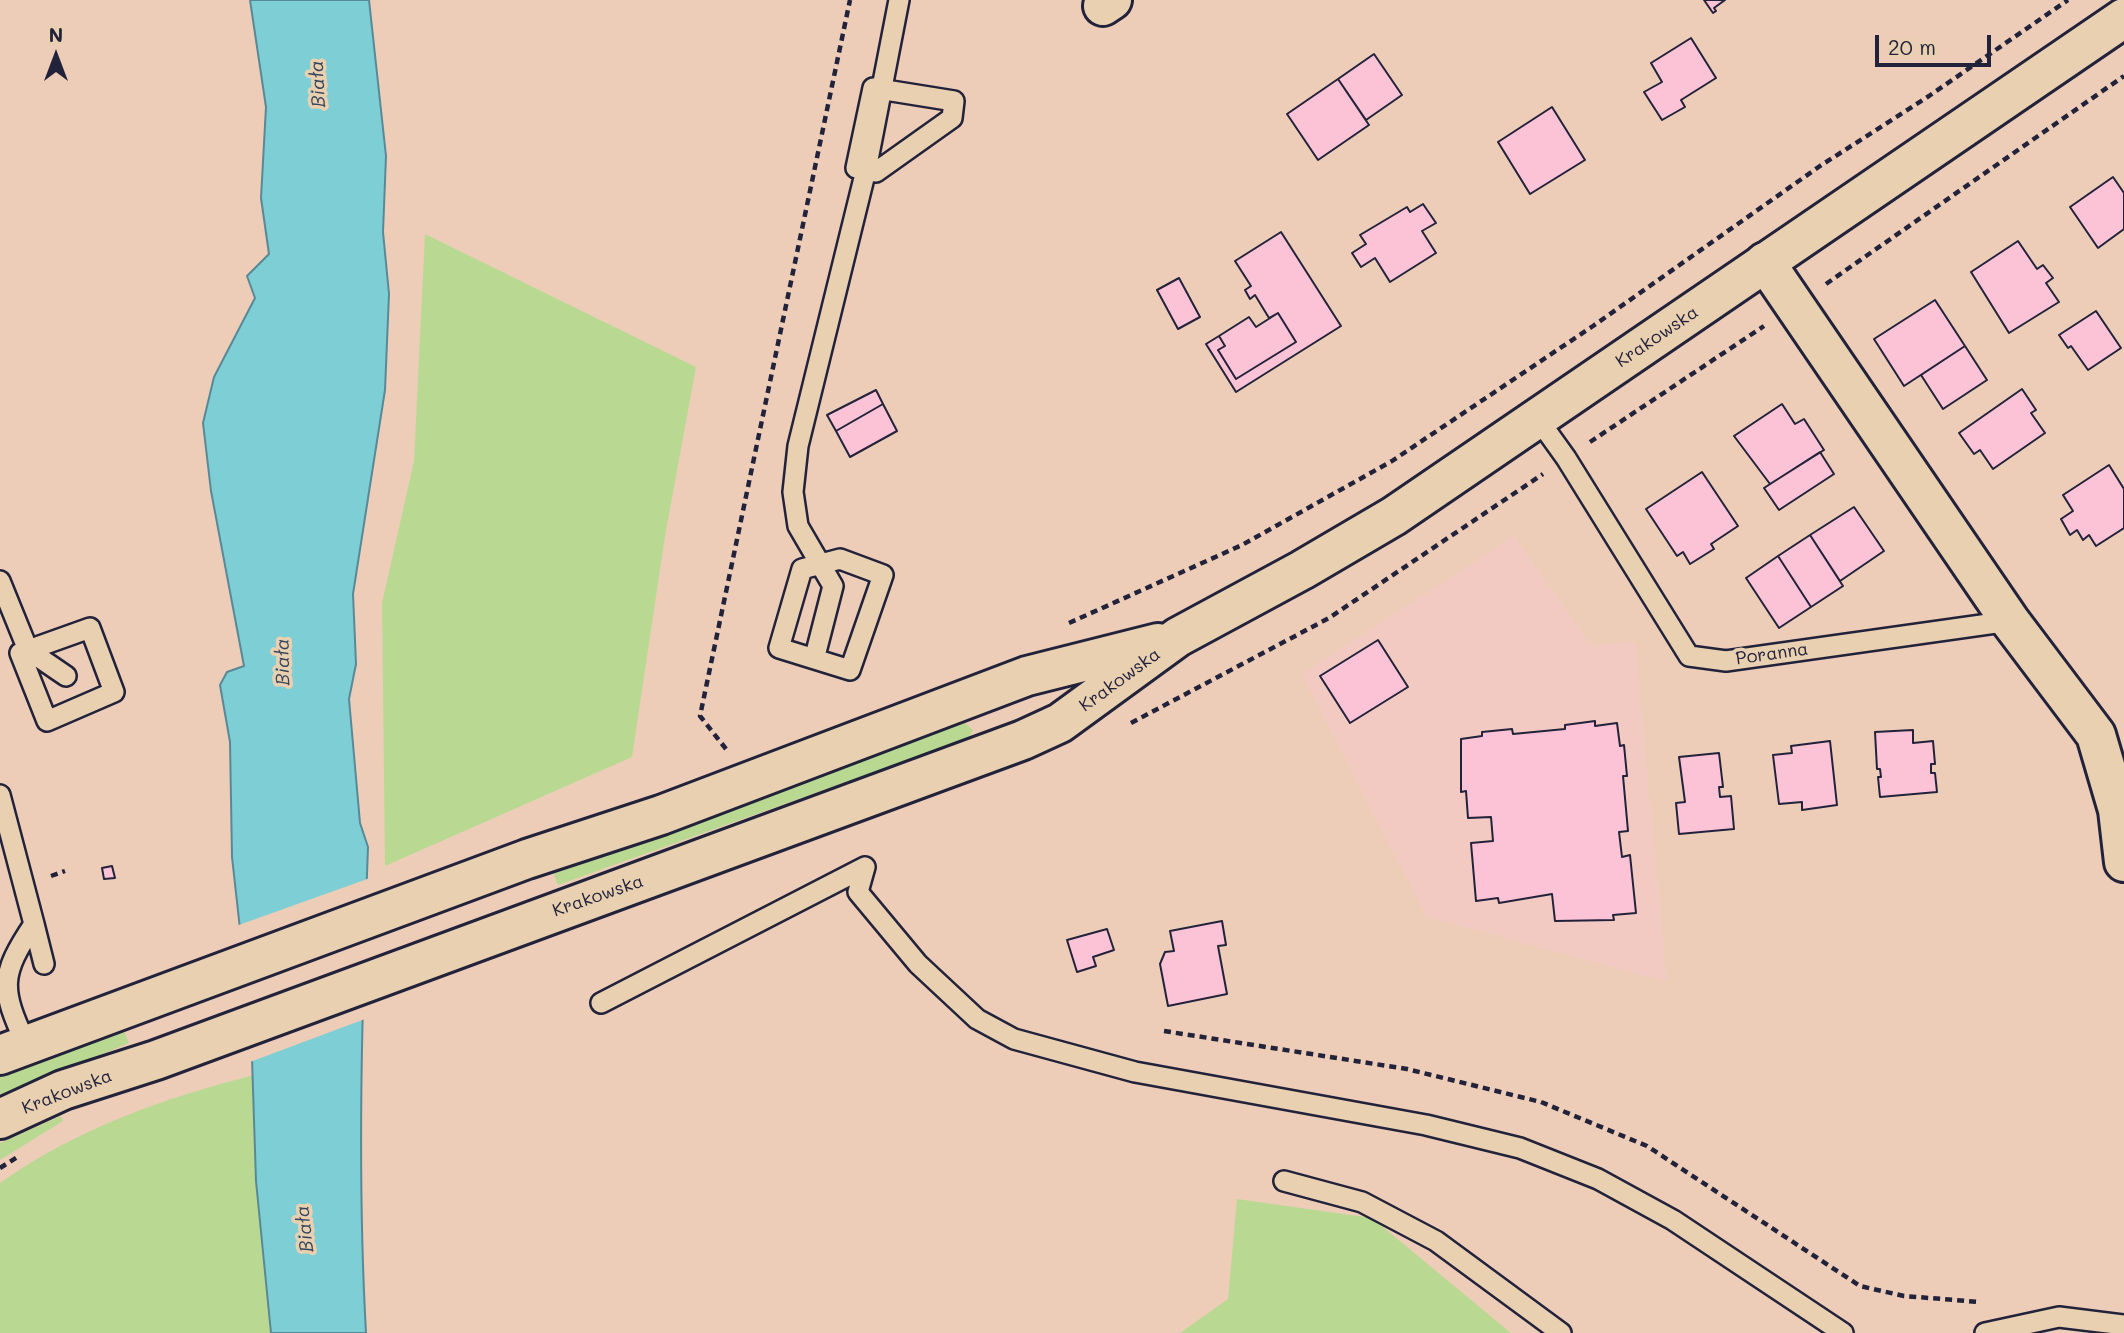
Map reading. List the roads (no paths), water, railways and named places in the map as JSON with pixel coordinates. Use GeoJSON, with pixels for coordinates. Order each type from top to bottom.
{"type":"FeatureCollection","features":[{"type":"Feature","properties":{"kind":"street","name":"Krakowska"},"geometry":{"type":"LineString","coordinates":[[0,1119],[63,1090],[156,1060],[529,920],[803,824],[1023,740],[1060,723],[1178,637],[1302,570],[1394,516],[2124,18]]}},
{"type":"Feature","properties":{"kind":"street"},"geometry":{"type":"LineString","coordinates":[[1765,262],[1792,307],[2010,621],[2096,735],[2118,810],[2124,862]]}},
{"type":"Feature","properties":{"kind":"street","name":"Krakowska"},"geometry":{"type":"LineString","coordinates":[[13,1049],[527,859],[661,815],[1027,676],[1178,637]]}},
{"type":"Feature","properties":{"kind":"lane"},"geometry":{"type":"LineString","coordinates":[[815,656],[833,586],[798,526],[793,492],[798,446],[866,170],[899,0]]}},
{"type":"Feature","properties":{"kind":"lane"},"geometry":{"type":"LineString","coordinates":[[866,170],[876,172],[952,118],[954,101],[881,89]]}},
{"type":"Feature","properties":{"kind":"lane","name":"Poranna"},"geometry":{"type":"LineString","coordinates":[[1538,419],[1566,458],[1689,656],[1726,661],[2010,621]]}},
{"type":"Feature","properties":{"kind":"lane"},"geometry":{"type":"LineString","coordinates":[[840,559],[883,575],[850,670],[779,648],[802,569],[821,564],[840,559]]}},
{"type":"Feature","properties":{"kind":"lane"},"geometry":{"type":"LineString","coordinates":[[0,581],[28,650],[66,676]]}},
{"type":"Feature","properties":{"kind":"lane"},"geometry":{"type":"LineString","coordinates":[[90,628],[114,692],[47,721],[20,653],[28,650],[90,628]]}},
{"type":"Feature","properties":{"kind":"lane"},"geometry":{"type":"LineString","coordinates":[[0,795],[44,964]]}},
{"type":"Feature","properties":{"kind":"lane"},"geometry":{"type":"LineString","coordinates":[[601,1003],[865,867],[858,892],[918,964],[977,1019],[1014,1038],[1135,1072],[1426,1125],[1520,1148],[1598,1179],[1673,1220],[1843,1333]]}},
{"type":"Feature","properties":{"kind":"lane"},"geometry":{"type":"LineString","coordinates":[[13,1049],[6,966],[34,924]]}},
{"type":"Feature","properties":{"kind":"lane"},"geometry":{"type":"LineString","coordinates":[[1284,1181],[1362,1202],[1436,1241],[1560,1333]]}},
{"type":"Feature","properties":{"kind":"lane"},"geometry":{"type":"LineString","coordinates":[[1985,1333],[2057,1325],[2124,1325]]}},
{"type":"Feature","properties":{"kind":"water","name":"Biała"},"geometry":{"type":"Polygon","coordinates":[[[250,0],[369,0],[386,156],[383,232],[389,294],[385,390],[353,594],[356,664],[349,699],[360,823],[368,847],[361,1151],[366,1333],[271,1333],[256,1181],[251,1028],[232,857],[230,742],[220,685],[227,672],[244,666],[211,491],[203,423],[214,377],[255,298],[247,276],[269,254],[261,198],[266,107],[250,0]]]}}]}
